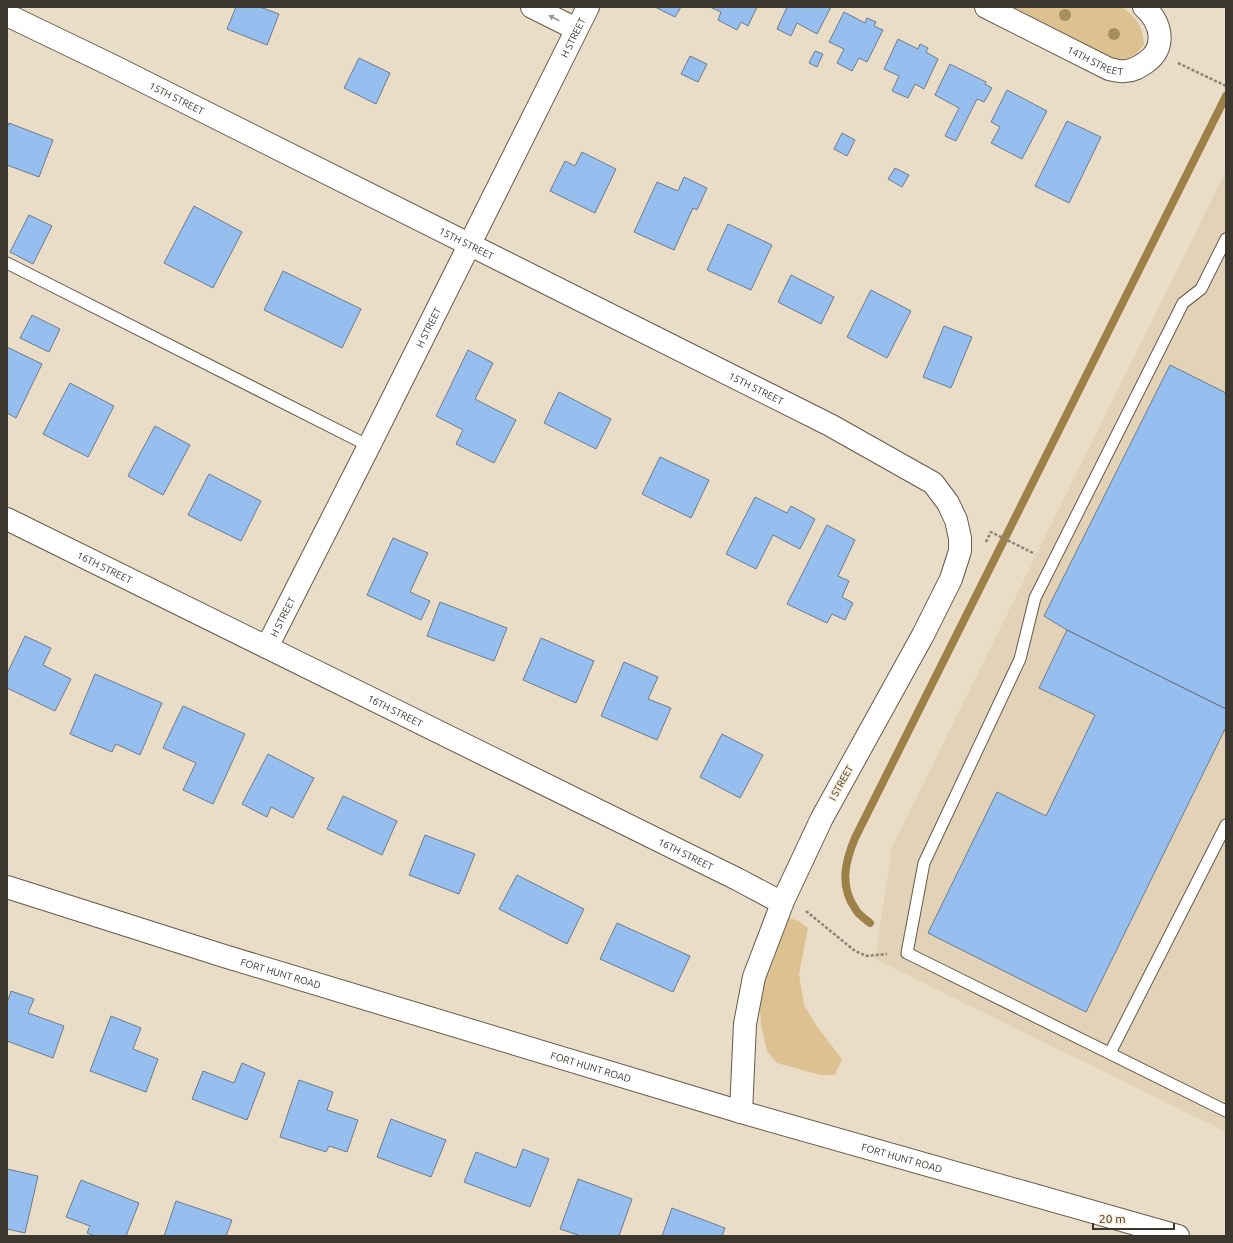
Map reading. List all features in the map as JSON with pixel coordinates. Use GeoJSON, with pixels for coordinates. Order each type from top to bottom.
{"type":"FeatureCollection","features":[{"type":"Feature","properties":{"kind":"street"},"geometry":{"type":"LineString","coordinates":[[532,7],[576,29]]}},
{"type":"Feature","properties":{"kind":"street","name":"H STREET"},"geometry":{"type":"LineString","coordinates":[[267,647],[588,7]]}},
{"type":"Feature","properties":{"kind":"street","name":"14TH STREET"},"geometry":{"type":"LineString","coordinates":[[986,7],[1109,69],[1125,71],[1138,68],[1151,59],[1156,52]]}},
{"type":"Feature","properties":{"kind":"street"},"geometry":{"type":"LineString","coordinates":[[1144,7],[1152,14],[1158,25],[1160,41],[1156,52]]}},
{"type":"Feature","properties":{"kind":"street","name":"15TH STREET"},"geometry":{"type":"LineString","coordinates":[[7,15],[113,66],[830,425],[923,478]]}},
{"type":"Feature","properties":{"kind":"street","name":"I STREET"},"geometry":{"type":"LineString","coordinates":[[741,1112],[745,1024],[754,977],[782,902],[822,818],[923,635],[951,578],[960,551],[960,538],[956,520],[948,503],[933,483],[923,478]]}},
{"type":"Feature","properties":{"kind":"street","name":"16TH STREET"},"geometry":{"type":"LineString","coordinates":[[7,519],[782,902]]}},
{"type":"Feature","properties":{"kind":"street","name":"FORT HUNT ROAD"},"geometry":{"type":"LineString","coordinates":[[7,887],[224,956],[741,1112],[1178,1236]]}},
{"type":"Feature","properties":{"kind":"lane"},"geometry":{"type":"LineString","coordinates":[[1226,239],[1201,289],[1183,303],[1035,598],[1020,659],[924,863],[906,953],[1226,1111]]}},
{"type":"Feature","properties":{"kind":"lane"},"geometry":{"type":"LineString","coordinates":[[7,263],[369,446]]}},
{"type":"Feature","properties":{"kind":"lane"},"geometry":{"type":"LineString","coordinates":[[1110,1053],[1226,825]]}},
{"type":"Feature","properties":{"kind":"path"},"geometry":{"type":"LineString","coordinates":[[1156,52],[1226,86]]}},
{"type":"Feature","properties":{"kind":"path"},"geometry":{"type":"LineString","coordinates":[[986,542],[991,532],[1016,544]]}},
{"type":"Feature","properties":{"kind":"path"},"geometry":{"type":"LineString","coordinates":[[782,902],[809,912],[848,946],[861,954],[867,956],[906,953]]}},
{"type":"Feature","properties":{"kind":"shaded area"},"geometry":{"type":"Polygon","coordinates":[[[1005,7],[1121,7],[1135,18],[1141,27],[1144,45],[1131,57],[1113,60],[1005,7]]]}},
{"type":"Feature","properties":{"kind":"shaded area"},"geometry":{"type":"Polygon","coordinates":[[[1226,171],[1226,1132],[875,959],[892,847],[1226,171]]]}},
{"type":"Feature","properties":{"kind":"shaded area"},"geometry":{"type":"Polygon","coordinates":[[[789,918],[799,921],[808,928],[799,974],[804,1005],[818,1028],[842,1059],[835,1075],[820,1075],[777,1063],[767,1051],[761,1025],[759,996],[775,947],[789,918]]]}},
{"type":"Feature","properties":{"kind":"building"},"geometry":{"type":"Polygon","coordinates":[[[236,7],[260,7],[279,14],[267,45],[227,29],[236,7]]]}},
{"type":"Feature","properties":{"kind":"building"},"geometry":{"type":"Polygon","coordinates":[[[655,7],[681,7],[675,17],[655,7]]]}},
{"type":"Feature","properties":{"kind":"building"},"geometry":{"type":"Polygon","coordinates":[[[710,7],[757,7],[748,26],[741,22],[737,30],[718,20],[721,12],[710,7]]]}},
{"type":"Feature","properties":{"kind":"building"},"geometry":{"type":"Polygon","coordinates":[[[787,7],[831,7],[817,34],[797,23],[791,36],[777,29],[787,7]]]}},
{"type":"Feature","properties":{"kind":"building"},"geometry":{"type":"Polygon","coordinates":[[[844,12],[865,23],[867,18],[876,22],[874,26],[883,30],[867,62],[859,58],[852,71],[837,63],[844,49],[829,42],[844,12]]]}},
{"type":"Feature","properties":{"kind":"building"},"geometry":{"type":"Polygon","coordinates":[[[898,39],[918,49],[920,44],[928,48],[926,52],[938,59],[924,89],[915,84],[908,98],[892,91],[899,76],[884,69],[898,39]]]}},
{"type":"Feature","properties":{"kind":"building"},"geometry":{"type":"Polygon","coordinates":[[[815,51],[823,54],[817,67],[809,63],[815,51]]]}},
{"type":"Feature","properties":{"kind":"building"},"geometry":{"type":"Polygon","coordinates":[[[690,56],[707,64],[698,82],[681,74],[690,56]]]}},
{"type":"Feature","properties":{"kind":"building"},"geometry":{"type":"Polygon","coordinates":[[[359,58],[390,73],[376,104],[344,88],[359,58]]]}},
{"type":"Feature","properties":{"kind":"building"},"geometry":{"type":"Polygon","coordinates":[[[950,64],[986,82],[985,84],[992,88],[984,102],[977,99],[956,141],[945,136],[959,108],[935,95],[950,64]]]}},
{"type":"Feature","properties":{"kind":"building"},"geometry":{"type":"Polygon","coordinates":[[[1007,90],[1047,111],[1022,159],[991,143],[1000,127],[991,122],[1007,90]]]}},
{"type":"Feature","properties":{"kind":"building"},"geometry":{"type":"Polygon","coordinates":[[[1067,121],[1101,137],[1069,203],[1035,186],[1067,121]]]}},
{"type":"Feature","properties":{"kind":"building"},"geometry":{"type":"Polygon","coordinates":[[[9,123],[53,140],[39,177],[7,165],[7,128],[9,123]]]}},
{"type":"Feature","properties":{"kind":"building"},"geometry":{"type":"Polygon","coordinates":[[[842,133],[855,140],[847,156],[834,149],[842,133]]]}},
{"type":"Feature","properties":{"kind":"building"},"geometry":{"type":"Polygon","coordinates":[[[582,152],[616,169],[595,213],[550,191],[565,161],[575,166],[582,152]]]}},
{"type":"Feature","properties":{"kind":"building"},"geometry":{"type":"Polygon","coordinates":[[[895,168],[909,175],[902,187],[888,179],[895,168]]]}},
{"type":"Feature","properties":{"kind":"building"},"geometry":{"type":"Polygon","coordinates":[[[684,177],[707,188],[697,210],[693,208],[674,250],[634,232],[657,182],[678,191],[684,177]]]}},
{"type":"Feature","properties":{"kind":"building"},"geometry":{"type":"Polygon","coordinates":[[[194,206],[242,232],[213,288],[164,263],[194,206]]]}},
{"type":"Feature","properties":{"kind":"building"},"geometry":{"type":"Polygon","coordinates":[[[29,215],[52,226],[33,264],[10,252],[29,215]]]}},
{"type":"Feature","properties":{"kind":"building"},"geometry":{"type":"Polygon","coordinates":[[[728,224],[772,245],[751,290],[707,270],[728,224]]]}},
{"type":"Feature","properties":{"kind":"building"},"geometry":{"type":"Polygon","coordinates":[[[283,271],[361,309],[342,348],[264,310],[283,271]]]}},
{"type":"Feature","properties":{"kind":"building"},"geometry":{"type":"Polygon","coordinates":[[[791,275],[834,297],[821,324],[778,302],[791,275]]]}},
{"type":"Feature","properties":{"kind":"building"},"geometry":{"type":"Polygon","coordinates":[[[871,290],[911,311],[887,358],[847,337],[871,290]]]}},
{"type":"Feature","properties":{"kind":"building"},"geometry":{"type":"Polygon","coordinates":[[[32,315],[60,329],[49,352],[20,338],[32,315]]]}},
{"type":"Feature","properties":{"kind":"building"},"geometry":{"type":"Polygon","coordinates":[[[944,326],[972,337],[951,388],[923,377],[944,326]]]}},
{"type":"Feature","properties":{"kind":"building"},"geometry":{"type":"Polygon","coordinates":[[[7,347],[42,364],[16,418],[7,413],[7,347]]]}},
{"type":"Feature","properties":{"kind":"building"},"geometry":{"type":"Polygon","coordinates":[[[468,350],[493,363],[475,399],[516,420],[494,463],[456,444],[463,430],[436,416],[468,350]]]}},
{"type":"Feature","properties":{"kind":"building"},"geometry":{"type":"Polygon","coordinates":[[[1170,365],[1226,393],[1226,709],[1067,630],[1044,616],[1170,365]]]}},
{"type":"Feature","properties":{"kind":"building"},"geometry":{"type":"Polygon","coordinates":[[[70,383],[114,406],[88,457],[43,434],[70,383]]]}},
{"type":"Feature","properties":{"kind":"building"},"geometry":{"type":"Polygon","coordinates":[[[559,392],[611,419],[596,449],[544,423],[559,392]]]}},
{"type":"Feature","properties":{"kind":"building"},"geometry":{"type":"Polygon","coordinates":[[[155,426],[190,445],[163,495],[128,476],[155,426]]]}},
{"type":"Feature","properties":{"kind":"building"},"geometry":{"type":"Polygon","coordinates":[[[660,457],[709,480],[691,518],[642,494],[660,457]]]}},
{"type":"Feature","properties":{"kind":"building"},"geometry":{"type":"Polygon","coordinates":[[[209,474],[261,501],[241,541],[188,515],[209,474]]]}},
{"type":"Feature","properties":{"kind":"building"},"geometry":{"type":"Polygon","coordinates":[[[755,497],[787,513],[791,506],[815,519],[800,549],[773,535],[756,569],[726,554],[755,497]]]}},
{"type":"Feature","properties":{"kind":"building"},"geometry":{"type":"Polygon","coordinates":[[[827,525],[855,540],[838,576],[849,581],[842,597],[853,603],[845,620],[832,614],[827,623],[787,604],[827,525]]]}},
{"type":"Feature","properties":{"kind":"building"},"geometry":{"type":"Polygon","coordinates":[[[393,538],[428,553],[410,592],[430,601],[421,620],[367,595],[393,538]]]}},
{"type":"Feature","properties":{"kind":"building"},"geometry":{"type":"Polygon","coordinates":[[[440,602],[507,628],[494,661],[427,636],[440,602]]]}},
{"type":"Feature","properties":{"kind":"building"},"geometry":{"type":"Polygon","coordinates":[[[1067,630],[1226,709],[1226,727],[1086,1012],[928,933],[997,792],[1046,816],[1095,715],[1039,688],[1067,630]]]}},
{"type":"Feature","properties":{"kind":"building"},"geometry":{"type":"Polygon","coordinates":[[[25,636],[51,648],[43,665],[71,679],[55,711],[7,688],[7,674],[25,636]]]}},
{"type":"Feature","properties":{"kind":"building"},"geometry":{"type":"Polygon","coordinates":[[[541,638],[594,661],[576,703],[523,680],[541,638]]]}},
{"type":"Feature","properties":{"kind":"building"},"geometry":{"type":"Polygon","coordinates":[[[624,662],[658,677],[648,699],[671,708],[657,740],[601,716],[624,662]]]}},
{"type":"Feature","properties":{"kind":"building"},"geometry":{"type":"Polygon","coordinates":[[[95,674],[162,703],[140,755],[116,744],[112,752],[70,734],[95,674]]]}},
{"type":"Feature","properties":{"kind":"building"},"geometry":{"type":"Polygon","coordinates":[[[183,706],[245,734],[213,804],[183,790],[196,763],[163,748],[183,706]]]}},
{"type":"Feature","properties":{"kind":"building"},"geometry":{"type":"Polygon","coordinates":[[[722,734],[763,755],[740,798],[700,777],[722,734]]]}},
{"type":"Feature","properties":{"kind":"building"},"geometry":{"type":"Polygon","coordinates":[[[268,754],[314,778],[293,818],[271,807],[267,817],[242,804],[268,754]]]}},
{"type":"Feature","properties":{"kind":"building"},"geometry":{"type":"Polygon","coordinates":[[[343,796],[397,821],[382,855],[327,829],[343,796]]]}},
{"type":"Feature","properties":{"kind":"building"},"geometry":{"type":"Polygon","coordinates":[[[425,835],[475,854],[459,894],[409,875],[425,835]]]}},
{"type":"Feature","properties":{"kind":"building"},"geometry":{"type":"Polygon","coordinates":[[[517,875],[584,909],[567,944],[499,909],[517,875]]]}},
{"type":"Feature","properties":{"kind":"building"},"geometry":{"type":"Polygon","coordinates":[[[617,923],[690,956],[673,992],[600,959],[617,923]]]}},
{"type":"Feature","properties":{"kind":"building"},"geometry":{"type":"Polygon","coordinates":[[[11,991],[34,999],[28,1013],[64,1026],[53,1058],[7,1041],[7,1003],[11,991]]]}},
{"type":"Feature","properties":{"kind":"building"},"geometry":{"type":"Polygon","coordinates":[[[111,1016],[141,1028],[133,1049],[158,1059],[146,1092],[90,1071],[111,1016]]]}},
{"type":"Feature","properties":{"kind":"building"},"geometry":{"type":"Polygon","coordinates":[[[242,1063],[265,1073],[247,1120],[192,1099],[203,1071],[234,1083],[242,1063]]]}},
{"type":"Feature","properties":{"kind":"building"},"geometry":{"type":"Polygon","coordinates":[[[299,1080],[333,1092],[327,1110],[358,1120],[347,1152],[329,1146],[326,1152],[280,1137],[299,1080]]]}},
{"type":"Feature","properties":{"kind":"building"},"geometry":{"type":"Polygon","coordinates":[[[391,1119],[446,1140],[431,1177],[377,1157],[391,1119]]]}},
{"type":"Feature","properties":{"kind":"building"},"geometry":{"type":"Polygon","coordinates":[[[523,1149],[549,1159],[530,1207],[464,1182],[476,1152],[516,1168],[523,1149]]]}},
{"type":"Feature","properties":{"kind":"building"},"geometry":{"type":"Polygon","coordinates":[[[7,1169],[38,1176],[25,1233],[7,1229],[7,1169]]]}},
{"type":"Feature","properties":{"kind":"building"},"geometry":{"type":"Polygon","coordinates":[[[578,1179],[632,1199],[619,1236],[581,1236],[560,1229],[578,1179]]]}},
{"type":"Feature","properties":{"kind":"building"},"geometry":{"type":"Polygon","coordinates":[[[81,1180],[139,1203],[126,1236],[95,1236],[87,1233],[90,1226],[66,1217],[81,1180]]]}},
{"type":"Feature","properties":{"kind":"building"},"geometry":{"type":"Polygon","coordinates":[[[176,1201],[232,1220],[226,1236],[164,1236],[176,1201]]]}},
{"type":"Feature","properties":{"kind":"building"},"geometry":{"type":"Polygon","coordinates":[[[672,1208],[725,1228],[722,1236],[662,1236],[672,1208]]]}},
{"type":"Feature","properties":{"kind":"waterway"},"geometry":{"type":"LineString","coordinates":[[870,923],[856,910],[847,892],[845,874],[846,865],[855,838],[1226,96]]}}]}
